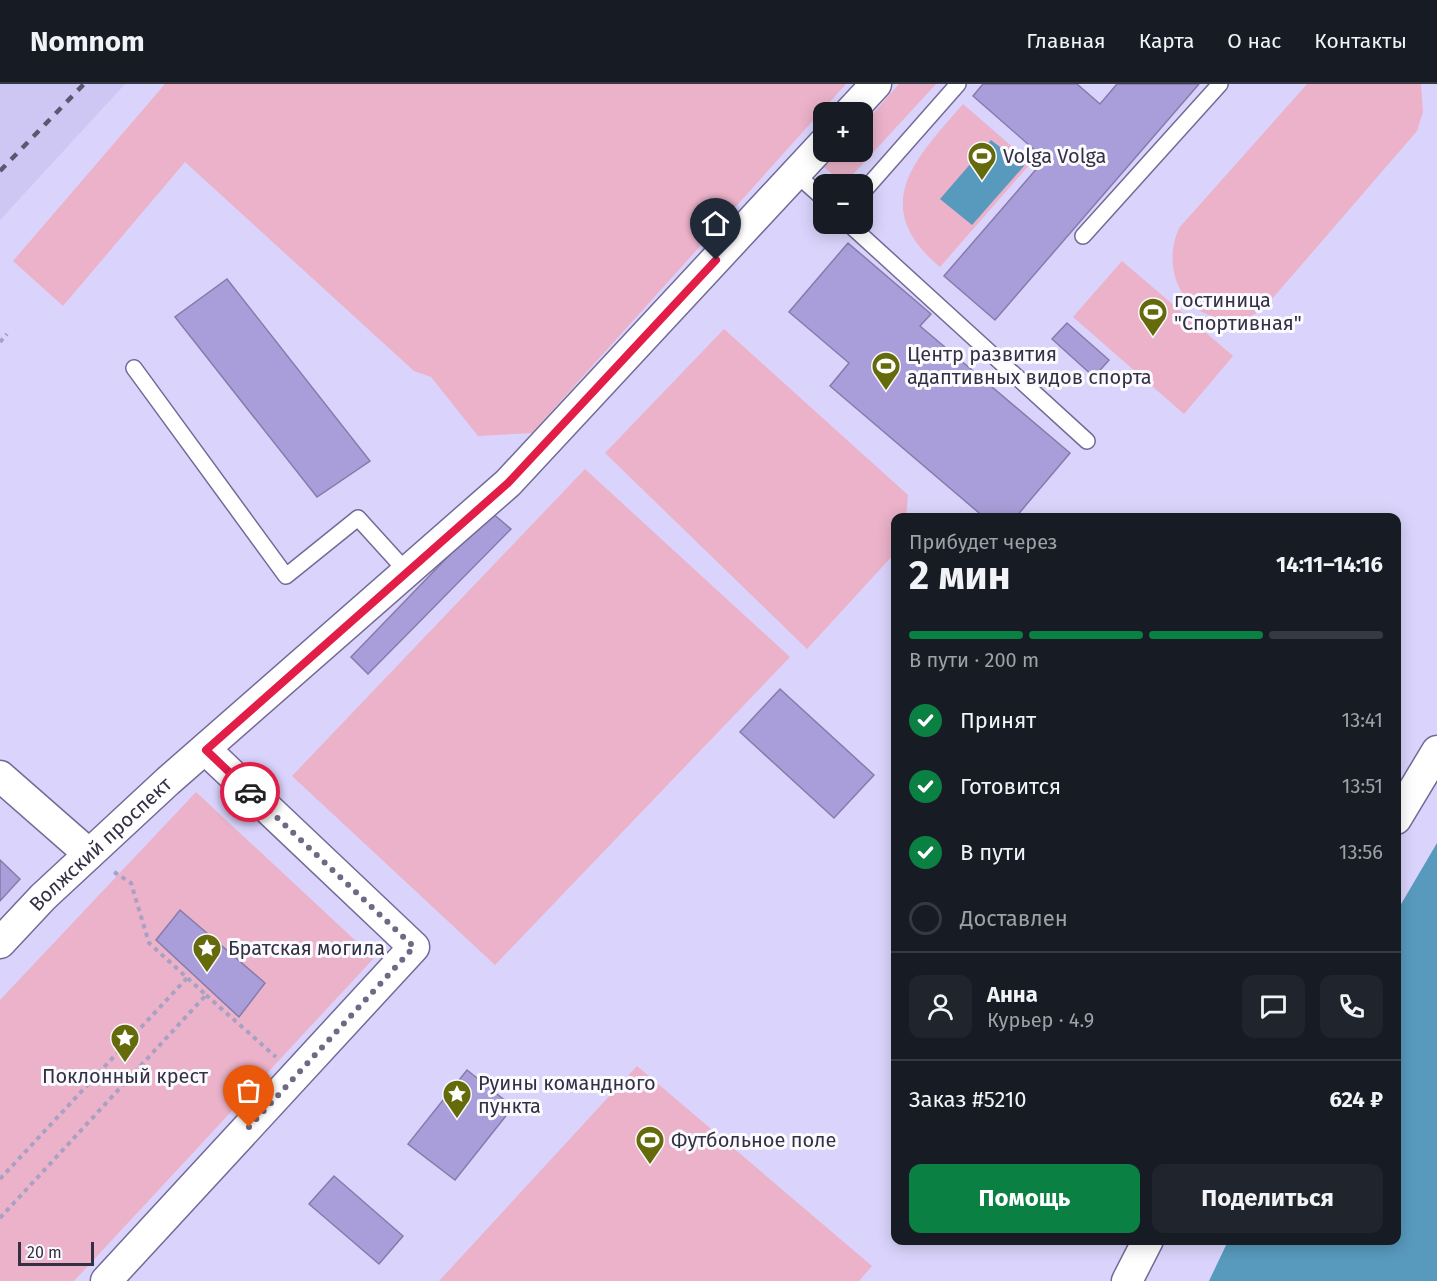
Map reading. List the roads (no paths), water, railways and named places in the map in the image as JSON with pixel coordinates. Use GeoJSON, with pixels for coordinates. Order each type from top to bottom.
{"type":"FeatureCollection","features":[{"type":"Feature","properties":{"kind":"street"},"geometry":{"type":"LineString","coordinates":[[859,102],[876,84]]}},
{"type":"Feature","properties":{"kind":"street","name":"Волжский проспект"},"geometry":{"type":"LineString","coordinates":[[0,943],[43,897],[89,854],[508,483],[813,155]]}},
{"type":"Feature","properties":{"kind":"street"},"geometry":{"type":"LineString","coordinates":[[106,1281],[414,947],[206,750]]}},
{"type":"Feature","properties":{"kind":"street"},"geometry":{"type":"LineString","coordinates":[[1401,811],[1437,751]]}},
{"type":"Feature","properties":{"kind":"street"},"geometry":{"type":"LineString","coordinates":[[0,776],[89,854]]}},
{"type":"Feature","properties":{"kind":"street"},"geometry":{"type":"LineString","coordinates":[[1127,1281],[1146,1245]]}},
{"type":"Feature","properties":{"kind":"lane"},"geometry":{"type":"LineString","coordinates":[[873,181],[958,84]]}},
{"type":"Feature","properties":{"kind":"lane"},"geometry":{"type":"LineString","coordinates":[[1083,236],[1220,84]]}},
{"type":"Feature","properties":{"kind":"lane"},"geometry":{"type":"LineString","coordinates":[[796,174],[813,189]]}},
{"type":"Feature","properties":{"kind":"lane"},"geometry":{"type":"LineString","coordinates":[[860,234],[1087,441]]}},
{"type":"Feature","properties":{"kind":"lane"},"geometry":{"type":"LineString","coordinates":[[134,368],[286,576],[358,518],[407,572]]}},
{"type":"Feature","properties":{"kind":"water","name":"Volga Volga"},"geometry":{"type":"Polygon","coordinates":[[[991,140],[1024,166],[972,225],[940,199],[991,140]]]}},
{"type":"Feature","properties":{"kind":"water"},"geometry":{"type":"Polygon","coordinates":[[[1437,843],[1437,1281],[1209,1281],[1226,1245],[1401,1245],[1401,904],[1437,843]]]}},
{"type":"Feature","properties":{"kind":"railway"},"geometry":{"type":"LineString","coordinates":[[0,171],[84,84]]}},
{"type":"Feature","properties":{"kind":"place","name":"Volga Volga"},"geometry":{"type":"Point","coordinates":[982,182]}},
{"type":"Feature","properties":{"kind":"place","name":"гостиница \"Спортивная\""},"geometry":{"type":"Point","coordinates":[1153,338]}},
{"type":"Feature","properties":{"kind":"place","name":"Центр развития адаптивных видов спорта"},"geometry":{"type":"Point","coordinates":[886,392]}},
{"type":"Feature","properties":{"kind":"place","name":"Братская могила"},"geometry":{"type":"Point","coordinates":[207,974]}},
{"type":"Feature","properties":{"kind":"place","name":"Поклонный крест"},"geometry":{"type":"Point","coordinates":[125,1064]}},
{"type":"Feature","properties":{"kind":"place","name":"Руины командного пункта"},"geometry":{"type":"Point","coordinates":[457,1120]}},
{"type":"Feature","properties":{"kind":"place","name":"Футбольное поле"},"geometry":{"type":"Point","coordinates":[650,1166]}}]}
